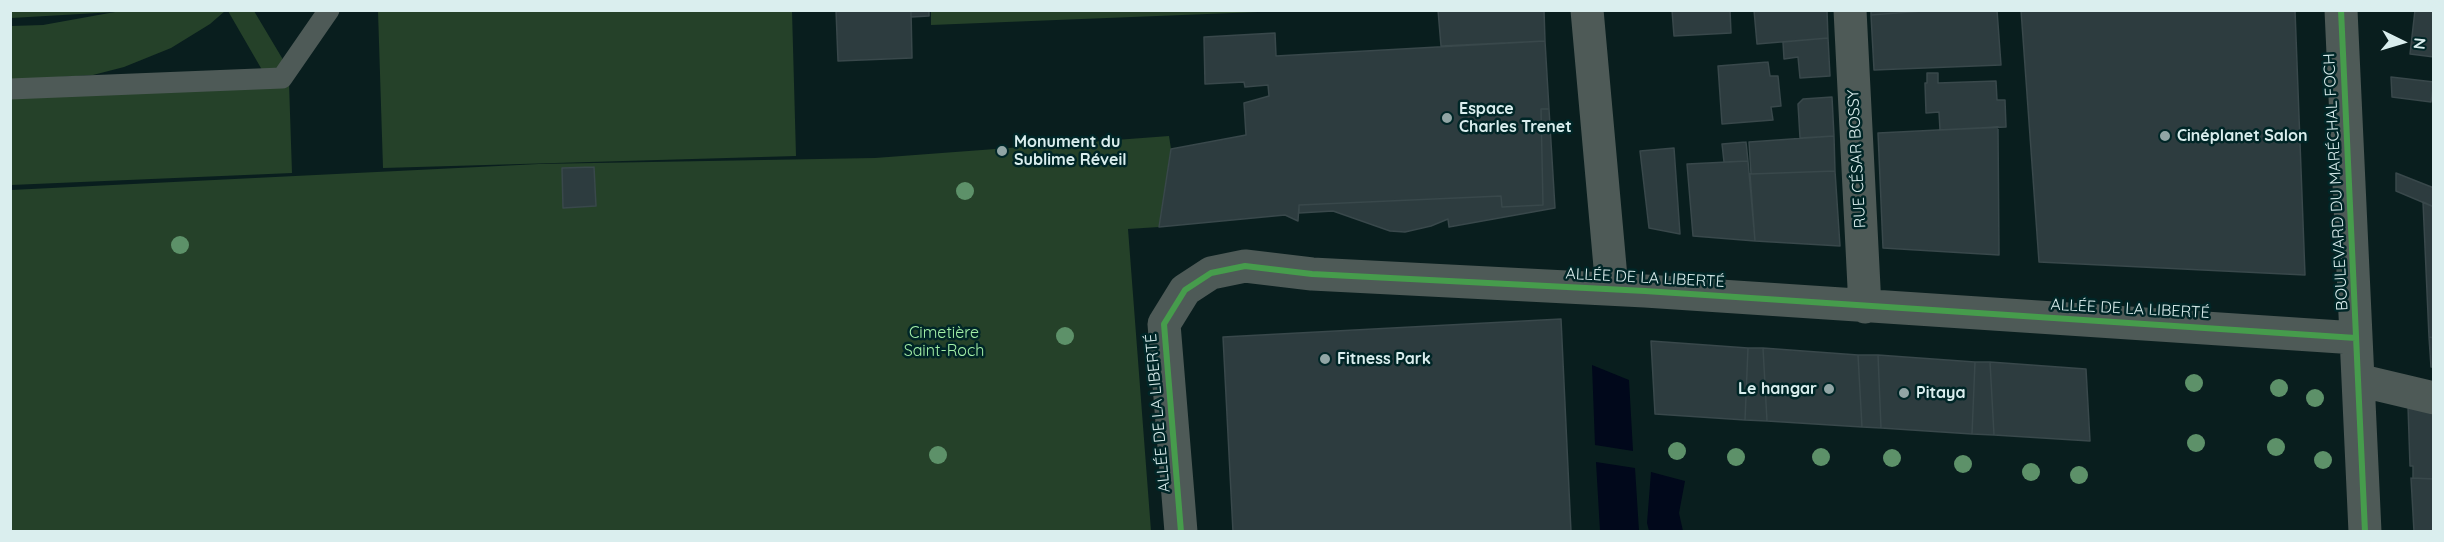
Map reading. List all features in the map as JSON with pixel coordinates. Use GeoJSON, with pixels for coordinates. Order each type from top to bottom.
{"type":"FeatureCollection","features":[{"type":"Feature","properties":{"kind":"street"},"geometry":{"type":"LineString","coordinates":[[1587,10],[1612,289]]}},
{"type":"Feature","properties":{"kind":"street","name":"RUE CÉSAR BOSSY"},"geometry":{"type":"LineString","coordinates":[[1850,10],[1865,307]]}},
{"type":"Feature","properties":{"kind":"street","name":"BOULEVARD DU MARÉCHAL FOCH"},"geometry":{"type":"LineString","coordinates":[[2341,10],[2365,531]]}},
{"type":"Feature","properties":{"kind":"street","name":"ALLÉE DE LA LIBERTÉ"},"geometry":{"type":"LineString","coordinates":[[1181,531],[1164,324],[1185,290],[1211,273],[1245,266],[1312,274],[1612,289],[2356,338]]}},
{"type":"Feature","properties":{"kind":"street"},"geometry":{"type":"LineString","coordinates":[[2358,380],[2433,398]]}},
{"type":"Feature","properties":{"kind":"lane"},"geometry":{"type":"LineString","coordinates":[[10,89],[282,78],[330,10]]}},
{"type":"Feature","properties":{"kind":"green space"},"geometry":{"type":"Polygon","coordinates":[[[931,10],[1283,10],[1283,11],[931,25],[931,10]]]}},
{"type":"Feature","properties":{"kind":"green space"},"geometry":{"type":"Polygon","coordinates":[[[10,11],[225,11],[210,24],[171,48],[124,67],[93,75],[11,80],[11,26],[43,25],[115,12],[11,18],[10,11]]]}},
{"type":"Feature","properties":{"kind":"green space"},"geometry":{"type":"Polygon","coordinates":[[[228,11],[254,11],[285,63],[265,75],[228,11]]]}},
{"type":"Feature","properties":{"kind":"green space"},"geometry":{"type":"Polygon","coordinates":[[[378,11],[792,11],[796,156],[383,168],[378,11]]]}},
{"type":"Feature","properties":{"kind":"green space"},"geometry":{"type":"Polygon","coordinates":[[[289,83],[292,173],[11,185],[10,95],[289,83]]]}},
{"type":"Feature","properties":{"kind":"green space","name":"Cimetière Saint-Roch"},"geometry":{"type":"Polygon","coordinates":[[[1169,136],[1171,149],[1159,227],[1128,229],[1151,531],[11,531],[11,190],[539,164],[875,158],[1169,136]]]}},
{"type":"Feature","properties":{"kind":"water"},"geometry":{"type":"Polygon","coordinates":[[[1592,365],[1629,380],[1633,451],[1595,445],[1592,365]]]}},
{"type":"Feature","properties":{"kind":"water"},"geometry":{"type":"Polygon","coordinates":[[[1596,462],[1635,468],[1639,531],[1600,531],[1596,462]]]}},
{"type":"Feature","properties":{"kind":"water"},"geometry":{"type":"Polygon","coordinates":[[[1651,472],[1685,481],[1679,513],[1683,531],[1649,531],[1647,523],[1651,472]]]}},
{"type":"Feature","properties":{"kind":"building"},"geometry":{"type":"Polygon","coordinates":[[[836,10],[911,10],[912,58],[838,61],[836,10]]]}},
{"type":"Feature","properties":{"kind":"building"},"geometry":{"type":"Polygon","coordinates":[[[911,10],[929,10],[929,16],[911,17],[911,10]]]}},
{"type":"Feature","properties":{"kind":"building"},"geometry":{"type":"Polygon","coordinates":[[[1438,10],[1544,10],[1545,41],[1441,46],[1438,10]]]}},
{"type":"Feature","properties":{"kind":"building"},"geometry":{"type":"Polygon","coordinates":[[[1672,10],[1730,10],[1731,33],[1674,36],[1672,10]]]}},
{"type":"Feature","properties":{"kind":"building"},"geometry":{"type":"Polygon","coordinates":[[[1754,10],[1827,10],[1828,38],[1757,44],[1754,10]]]}},
{"type":"Feature","properties":{"kind":"building"},"geometry":{"type":"Polygon","coordinates":[[[1871,10],[1935,10],[1871,15],[1871,10]]]}},
{"type":"Feature","properties":{"kind":"building"},"geometry":{"type":"Polygon","coordinates":[[[1935,10],[1997,10],[2001,65],[1874,70],[1871,15],[1935,10]]]}},
{"type":"Feature","properties":{"kind":"building","name":"Cinéplanet Salon"},"geometry":{"type":"Polygon","coordinates":[[[2021,10],[2295,10],[2305,275],[2039,262],[2021,10]]]}},
{"type":"Feature","properties":{"kind":"building"},"geometry":{"type":"Polygon","coordinates":[[[2415,10],[2434,10],[2434,57],[2410,54],[2415,10]]]}},
{"type":"Feature","properties":{"kind":"building"},"geometry":{"type":"Polygon","coordinates":[[[1275,33],[1276,56],[1545,41],[1549,109],[1541,109],[1543,205],[1502,207],[1501,196],[1299,205],[1298,221],[1285,215],[1159,227],[1171,149],[1246,135],[1244,103],[1269,96],[1268,85],[1245,87],[1244,82],[1205,84],[1204,37],[1275,33]]]}},
{"type":"Feature","properties":{"kind":"building"},"geometry":{"type":"Polygon","coordinates":[[[1828,38],[1830,76],[1800,78],[1798,57],[1784,59],[1783,42],[1828,38]]]}},
{"type":"Feature","properties":{"kind":"building"},"geometry":{"type":"Polygon","coordinates":[[[1768,62],[1770,76],[1778,76],[1781,106],[1771,107],[1773,120],[1722,124],[1718,66],[1768,62]]]}},
{"type":"Feature","properties":{"kind":"building"},"geometry":{"type":"Polygon","coordinates":[[[1927,73],[1938,73],[1938,83],[1996,81],[1997,100],[2005,100],[2006,127],[1940,130],[1939,112],[1926,113],[1927,73]]]}},
{"type":"Feature","properties":{"kind":"building"},"geometry":{"type":"Polygon","coordinates":[[[2391,77],[2434,82],[2431,102],[2392,97],[2391,77]]]}},
{"type":"Feature","properties":{"kind":"building"},"geometry":{"type":"Polygon","coordinates":[[[1832,97],[1834,136],[1800,138],[1798,104],[1803,99],[1832,97]]]}},
{"type":"Feature","properties":{"kind":"building"},"geometry":{"type":"Polygon","coordinates":[[[1541,109],[1549,109],[1555,208],[1449,227],[1448,219],[1405,232],[1390,231],[1333,211],[1299,213],[1299,205],[1501,196],[1502,207],[1543,205],[1541,109]]]}},
{"type":"Feature","properties":{"kind":"building"},"geometry":{"type":"Polygon","coordinates":[[[1998,127],[1999,255],[1883,248],[1878,133],[1998,127]]]}},
{"type":"Feature","properties":{"kind":"building"},"geometry":{"type":"Polygon","coordinates":[[[1834,136],[1835,171],[1751,174],[1749,142],[1834,136]]]}},
{"type":"Feature","properties":{"kind":"building"},"geometry":{"type":"Polygon","coordinates":[[[1746,142],[1748,161],[1724,162],[1722,144],[1746,142]]]}},
{"type":"Feature","properties":{"kind":"building"},"geometry":{"type":"Polygon","coordinates":[[[1674,148],[1680,234],[1649,228],[1640,151],[1674,148]]]}},
{"type":"Feature","properties":{"kind":"building"},"geometry":{"type":"Polygon","coordinates":[[[1748,161],[1755,241],[1693,236],[1687,164],[1748,161]]]}},
{"type":"Feature","properties":{"kind":"building"},"geometry":{"type":"Polygon","coordinates":[[[594,167],[596,206],[563,208],[562,168],[594,167]]]}},
{"type":"Feature","properties":{"kind":"building"},"geometry":{"type":"Polygon","coordinates":[[[1835,171],[1840,246],[1755,241],[1750,174],[1835,171]]]}},
{"type":"Feature","properties":{"kind":"building"},"geometry":{"type":"Polygon","coordinates":[[[2396,173],[2434,188],[2434,207],[2396,191],[2396,173]]]}},
{"type":"Feature","properties":{"kind":"building"},"geometry":{"type":"Polygon","coordinates":[[[2423,202],[2434,207],[2434,338],[2429,337],[2423,202]]]}},
{"type":"Feature","properties":{"kind":"building"},"geometry":{"type":"Polygon","coordinates":[[[1561,319],[1571,532],[1233,532],[1223,337],[1561,319]]]}},
{"type":"Feature","properties":{"kind":"building"},"geometry":{"type":"Polygon","coordinates":[[[2429,337],[2434,338],[2434,367],[2431,367],[2429,337]]]}},
{"type":"Feature","properties":{"kind":"building"},"geometry":{"type":"Polygon","coordinates":[[[1651,341],[1748,348],[1745,420],[1655,414],[1651,341]]]}},
{"type":"Feature","properties":{"kind":"building"},"geometry":{"type":"Polygon","coordinates":[[[1748,348],[1763,348],[1767,421],[1745,420],[1748,348]]]}},
{"type":"Feature","properties":{"kind":"building"},"geometry":{"type":"Polygon","coordinates":[[[1763,348],[1858,355],[1862,427],[1767,421],[1763,348]]]}},
{"type":"Feature","properties":{"kind":"building"},"geometry":{"type":"Polygon","coordinates":[[[1858,355],[1878,355],[1881,428],[1862,427],[1858,355]]]}},
{"type":"Feature","properties":{"kind":"building"},"geometry":{"type":"Polygon","coordinates":[[[1878,355],[1975,362],[1972,434],[1881,428],[1878,355]]]}},
{"type":"Feature","properties":{"kind":"building"},"geometry":{"type":"Polygon","coordinates":[[[1975,362],[1990,362],[1994,435],[1972,434],[1975,362]]]}},
{"type":"Feature","properties":{"kind":"building"},"geometry":{"type":"Polygon","coordinates":[[[1990,362],[2086,369],[2090,441],[1994,435],[1990,362]]]}},
{"type":"Feature","properties":{"kind":"building"},"geometry":{"type":"Polygon","coordinates":[[[2408,406],[2434,412],[2434,479],[2413,478],[2413,466],[2410,466],[2408,406]]]}},
{"type":"Feature","properties":{"kind":"building"},"geometry":{"type":"Polygon","coordinates":[[[2411,478],[2434,479],[2434,532],[2414,532],[2411,478]]]}},
{"type":"Feature","properties":{"kind":"cycle path"},"geometry":{"type":"LineString","coordinates":[[2341,10],[2365,532]]}},
{"type":"Feature","properties":{"kind":"cycle path"},"geometry":{"type":"LineString","coordinates":[[1181,532],[1164,324],[1185,290],[1211,273],[1245,266],[1312,274],[1645,291],[2356,338]]}},
{"type":"Feature","properties":{"kind":"place","name":"Espace Charles Trenet"},"geometry":{"type":"Point","coordinates":[1447,118]}},
{"type":"Feature","properties":{"kind":"place","name":"Cinéplanet Salon"},"geometry":{"type":"Point","coordinates":[2165,136]}},
{"type":"Feature","properties":{"kind":"place","name":"Monument du Sublime Réveil"},"geometry":{"type":"Point","coordinates":[1002,151]}},
{"type":"Feature","properties":{"kind":"place","name":"Fitness Park"},"geometry":{"type":"Point","coordinates":[1325,359]}},
{"type":"Feature","properties":{"kind":"place","name":"Le hangar"},"geometry":{"type":"Point","coordinates":[1829,389]}},
{"type":"Feature","properties":{"kind":"place","name":"Pitaya"},"geometry":{"type":"Point","coordinates":[1904,393]}}]}
